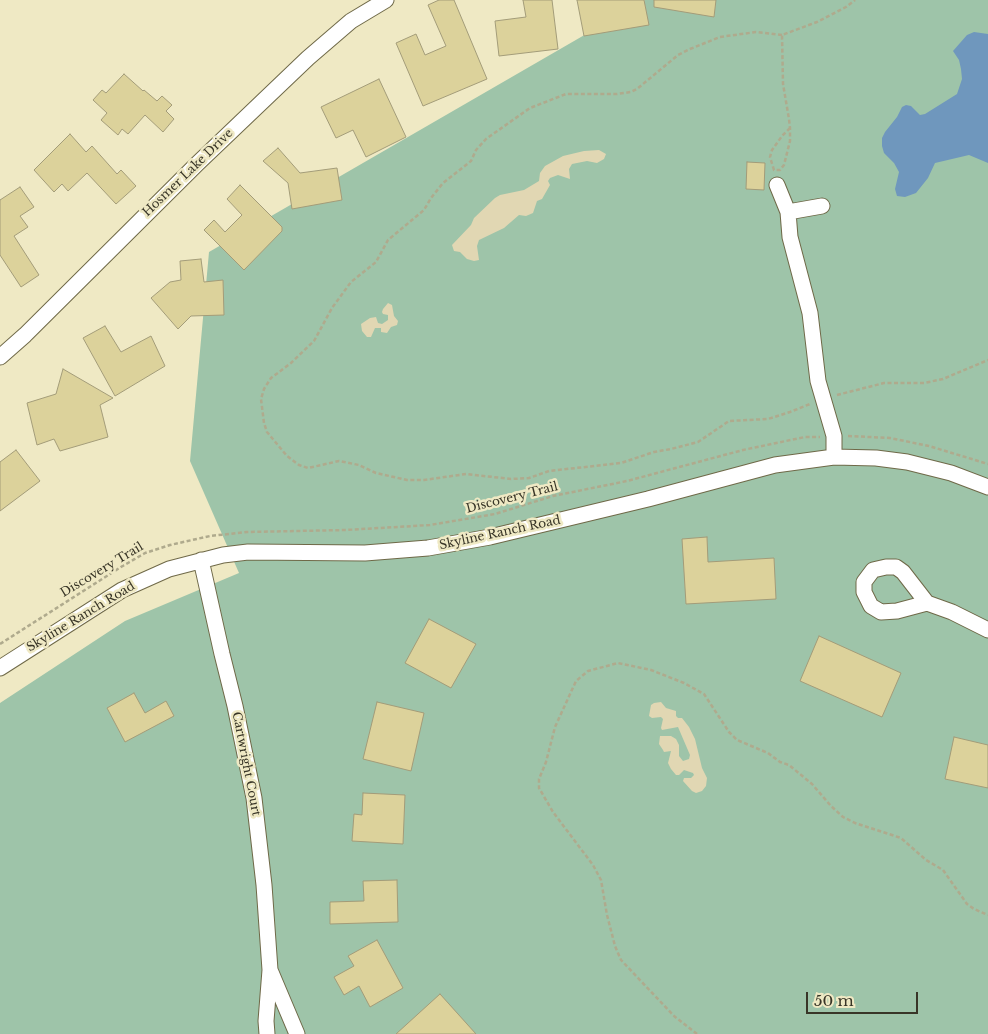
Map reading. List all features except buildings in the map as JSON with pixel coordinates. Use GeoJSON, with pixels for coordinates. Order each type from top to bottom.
{"type":"FeatureCollection","features":[{"type":"Feature","properties":{"kind":"street","name":"Hosmer Lake Drive"},"geometry":{"type":"LineString","coordinates":[[0,357],[308,58],[351,21],[386,0]]}},
{"type":"Feature","properties":{"kind":"street"},"geometry":{"type":"LineString","coordinates":[[777,184],[788,212],[790,237],[810,313],[818,381],[834,436],[834,457]]}},
{"type":"Feature","properties":{"kind":"street"},"geometry":{"type":"LineString","coordinates":[[788,212],[822,206]]}},
{"type":"Feature","properties":{"kind":"street","name":"Skyline Ranch Road"},"geometry":{"type":"LineString","coordinates":[[0,668],[122,590],[169,569],[223,555],[248,552],[365,553],[428,548],[490,537],[774,465],[834,457],[876,458],[907,462],[952,473],[988,487]]}},
{"type":"Feature","properties":{"kind":"street","name":"Cartwright Court"},"geometry":{"type":"LineString","coordinates":[[201,560],[254,798],[264,885],[270,970],[266,1021],[267,1034]]}},
{"type":"Feature","properties":{"kind":"street"},"geometry":{"type":"LineString","coordinates":[[927,603],[952,612],[988,630]]}},
{"type":"Feature","properties":{"kind":"street","name":"Cartwright Court"},"geometry":{"type":"LineString","coordinates":[[270,970],[297,1034]]}},
{"type":"Feature","properties":{"kind":"path"},"geometry":{"type":"LineString","coordinates":[[855,0],[846,7],[817,22],[782,35],[756,32],[720,38],[690,49],[678,55],[637,90],[617,94],[566,94],[530,108],[486,140],[476,150],[471,161],[443,183],[424,210],[388,240],[376,262],[351,282],[332,308],[314,341],[291,363],[271,378],[264,389],[262,399],[264,423],[267,432],[287,456],[299,465],[308,468],[339,461],[359,465],[376,473],[407,480],[424,480],[466,474],[510,479],[530,478],[549,471],[621,463],[654,452],[698,442],[728,421],[768,419],[824,399],[884,383],[924,383],[943,379],[988,360]]}},
{"type":"Feature","properties":{"kind":"path"},"geometry":{"type":"LineString","coordinates":[[782,35],[783,84],[790,128],[790,141],[784,165],[780,170],[774,170],[770,157],[772,150],[790,128]]}},
{"type":"Feature","properties":{"kind":"path","name":"Discovery Trail"},"geometry":{"type":"LineString","coordinates":[[0,644],[144,553],[210,536],[247,532],[346,530],[430,525],[495,514],[553,496],[627,481],[743,450],[805,438],[834,436],[890,438],[929,446],[988,464]]}},
{"type":"Feature","properties":{"kind":"path"},"geometry":{"type":"LineString","coordinates":[[697,1034],[674,1016],[622,960],[615,946],[607,916],[601,880],[593,865],[553,812],[539,788],[539,779],[546,762],[554,727],[576,681],[588,671],[618,663],[651,670],[684,683],[704,694],[729,732],[737,740],[768,753],[780,762],[789,765],[812,784],[843,817],[855,823],[901,838],[926,860],[943,870],[967,904],[988,915]]}},
{"type":"Feature","properties":{"kind":"green space"},"geometry":{"type":"Polygon","coordinates":[[[645,0],[988,0],[988,1034],[0,1034],[0,703],[125,621],[239,573],[190,461],[209,252],[645,0]]]}},
{"type":"Feature","properties":{"kind":"sand"},"geometry":{"type":"Polygon","coordinates":[[[599,150],[606,154],[604,159],[597,163],[587,161],[572,164],[569,169],[570,179],[558,175],[550,178],[548,181],[550,185],[542,199],[537,201],[533,213],[526,216],[519,215],[504,228],[479,240],[477,246],[479,260],[467,259],[460,252],[454,251],[452,245],[471,225],[474,218],[495,198],[500,195],[524,190],[539,181],[540,173],[545,166],[563,156],[599,150]]]}},
{"type":"Feature","properties":{"kind":"sand"},"geometry":{"type":"Polygon","coordinates":[[[388,303],[392,305],[394,316],[398,321],[397,325],[391,327],[387,333],[381,332],[381,328],[375,328],[371,337],[367,337],[362,331],[361,324],[370,318],[376,317],[378,323],[382,324],[388,320],[388,315],[382,312],[388,303]]]}},
{"type":"Feature","properties":{"kind":"sand"},"geometry":{"type":"Polygon","coordinates":[[[661,702],[666,708],[676,711],[676,716],[682,718],[695,739],[702,768],[707,778],[706,786],[702,791],[696,793],[692,791],[683,781],[684,778],[691,778],[694,775],[693,773],[684,770],[679,775],[676,775],[668,763],[671,751],[664,752],[659,744],[660,736],[671,736],[676,739],[679,745],[679,756],[683,761],[689,759],[690,755],[678,727],[662,730],[663,719],[661,717],[652,718],[649,716],[651,705],[661,702]]]}},
{"type":"Feature","properties":{"kind":"water"},"geometry":{"type":"Polygon","coordinates":[[[974,32],[988,34],[988,163],[969,155],[935,163],[928,178],[916,193],[905,197],[897,196],[895,189],[899,172],[894,163],[884,153],[882,138],[902,107],[906,105],[911,106],[920,115],[925,114],[957,94],[962,79],[959,60],[953,51],[967,35],[974,32]]]}}]}
